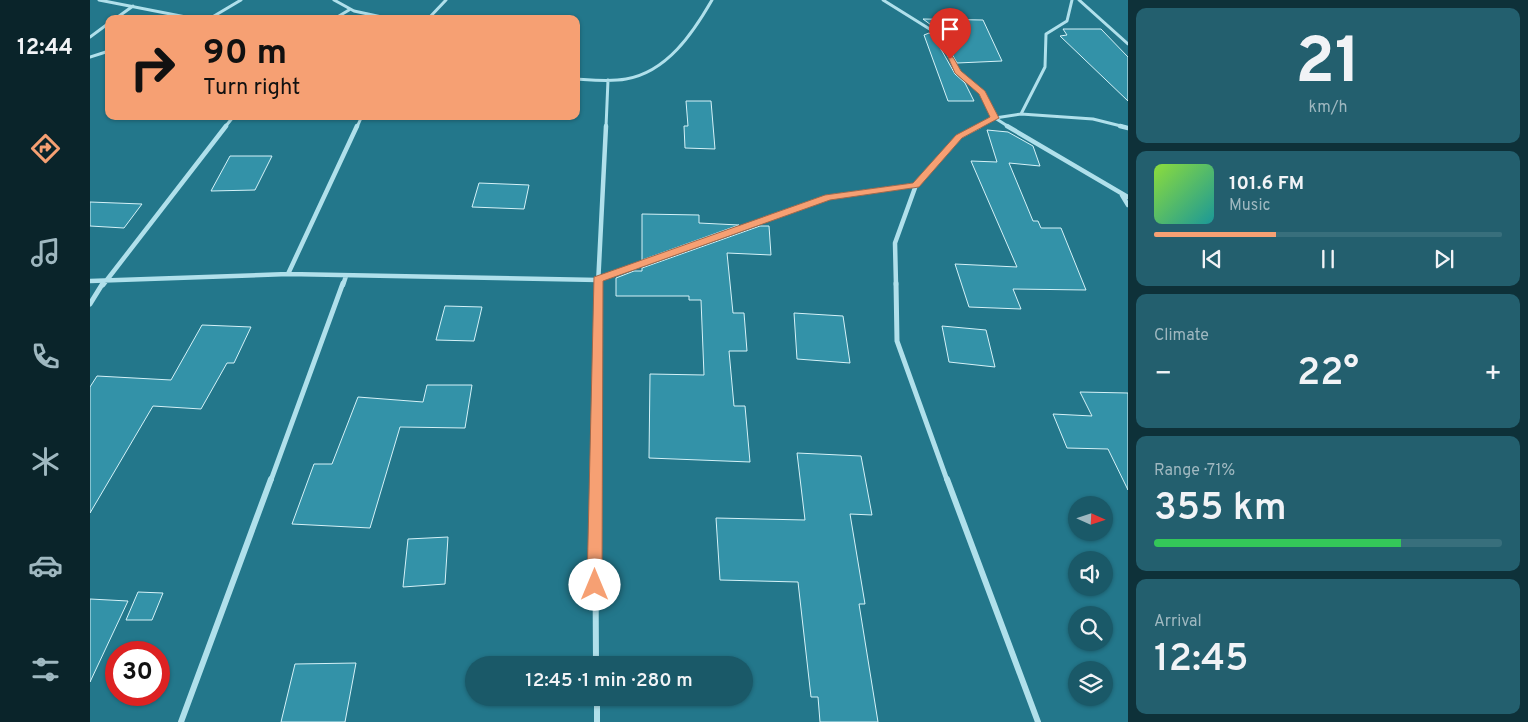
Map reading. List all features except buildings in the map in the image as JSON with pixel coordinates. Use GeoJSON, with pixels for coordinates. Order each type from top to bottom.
{"type":"FeatureCollection","features":[{"type":"Feature","properties":{"kind":"street"},"geometry":{"type":"LineString","coordinates":[[99,0],[177,15]]}},
{"type":"Feature","properties":{"kind":"street"},"geometry":{"type":"LineString","coordinates":[[216,15],[241,0]]}},
{"type":"Feature","properties":{"kind":"street"},"geometry":{"type":"LineString","coordinates":[[334,0],[349,10],[372,15]]}},
{"type":"Feature","properties":{"kind":"street"},"geometry":{"type":"LineString","coordinates":[[432,15],[446,0]]}},
{"type":"Feature","properties":{"kind":"street"},"geometry":{"type":"LineString","coordinates":[[580,79],[628,79],[656,69],[678,47],[712,0]]}},
{"type":"Feature","properties":{"kind":"street"},"geometry":{"type":"LineString","coordinates":[[883,0],[936,33],[958,72],[982,92],[995,118],[1029,141],[1128,197]]}},
{"type":"Feature","properties":{"kind":"street"},"geometry":{"type":"LineString","coordinates":[[1021,114],[1045,67],[1046,34],[1067,21],[1072,0]]}},
{"type":"Feature","properties":{"kind":"street"},"geometry":{"type":"LineString","coordinates":[[1079,0],[1128,44]]}},
{"type":"Feature","properties":{"kind":"street"},"geometry":{"type":"LineString","coordinates":[[121,15],[133,6]]}},
{"type":"Feature","properties":{"kind":"street"},"geometry":{"type":"LineString","coordinates":[[341,15],[349,10]]}},
{"type":"Feature","properties":{"kind":"street"},"geometry":{"type":"LineString","coordinates":[[90,37],[105,26]]}},
{"type":"Feature","properties":{"kind":"street"},"geometry":{"type":"LineString","coordinates":[[90,58],[105,52]]}},
{"type":"Feature","properties":{"kind":"street"},"geometry":{"type":"LineString","coordinates":[[596,656],[594,565],[598,280],[608,80]]}},
{"type":"Feature","properties":{"kind":"street"},"geometry":{"type":"LineString","coordinates":[[1038,722],[990,598],[897,341],[895,243],[916,185],[959,137],[995,118],[1021,114],[1093,119],[1128,128]]}},
{"type":"Feature","properties":{"kind":"street"},"geometry":{"type":"LineString","coordinates":[[90,304],[105,281],[231,120]]}},
{"type":"Feature","properties":{"kind":"street"},"geometry":{"type":"LineString","coordinates":[[288,274],[360,120]]}},
{"type":"Feature","properties":{"kind":"street"},"geometry":{"type":"LineString","coordinates":[[90,281],[288,274],[598,280],[828,197],[916,185]]}},
{"type":"Feature","properties":{"kind":"street"},"geometry":{"type":"LineString","coordinates":[[1120,192],[1128,205]]}},
{"type":"Feature","properties":{"kind":"street"},"geometry":{"type":"LineString","coordinates":[[181,722],[346,276]]}},
{"type":"Feature","properties":{"kind":"street"},"geometry":{"type":"LineString","coordinates":[[597,706],[597,722]]}},
{"type":"Feature","properties":{"kind":"route"},"geometry":{"type":"LineString","coordinates":[[595,585],[598,280],[784,211],[828,197],[916,185],[959,137],[995,118],[982,92],[958,72],[950,59]]}}]}
